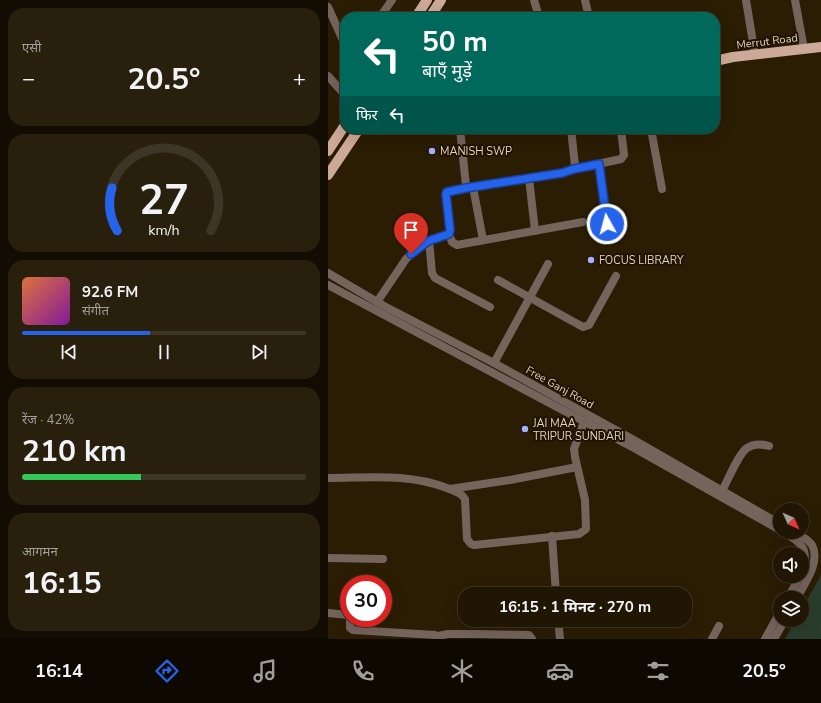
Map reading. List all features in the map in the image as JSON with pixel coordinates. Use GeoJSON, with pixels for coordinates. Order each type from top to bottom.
{"type":"FeatureCollection","features":[{"type":"Feature","properties":{"kind":"main road"},"geometry":{"type":"LineString","coordinates":[[419,12],[427,0]]}},
{"type":"Feature","properties":{"kind":"main road"},"geometry":{"type":"LineString","coordinates":[[433,12],[441,0]]}},
{"type":"Feature","properties":{"kind":"main road","name":"Merrut Road"},"geometry":{"type":"LineString","coordinates":[[720,60],[821,47]]}},
{"type":"Feature","properties":{"kind":"main road"},"geometry":{"type":"LineString","coordinates":[[328,151],[340,133]]}},
{"type":"Feature","properties":{"kind":"main road"},"geometry":{"type":"LineString","coordinates":[[328,174],[355,134]]}},
{"type":"Feature","properties":{"kind":"street"},"geometry":{"type":"LineString","coordinates":[[384,12],[392,0]]}},
{"type":"Feature","properties":{"kind":"street"},"geometry":{"type":"LineString","coordinates":[[534,0],[538,12]]}},
{"type":"Feature","properties":{"kind":"street"},"geometry":{"type":"LineString","coordinates":[[585,0],[588,12]]}},
{"type":"Feature","properties":{"kind":"street"},"geometry":{"type":"LineString","coordinates":[[746,0],[754,55]]}},
{"type":"Feature","properties":{"kind":"street"},"geometry":{"type":"LineString","coordinates":[[795,0],[804,49]]}},
{"type":"Feature","properties":{"kind":"street"},"geometry":{"type":"LineString","coordinates":[[328,7],[340,35]]}},
{"type":"Feature","properties":{"kind":"street"},"geometry":{"type":"LineString","coordinates":[[328,76],[340,89]]}},
{"type":"Feature","properties":{"kind":"street"},"geometry":{"type":"LineString","coordinates":[[461,134],[469,187],[483,240]]}},
{"type":"Feature","properties":{"kind":"street"},"geometry":{"type":"LineString","coordinates":[[571,134],[574,169]]}},
{"type":"Feature","properties":{"kind":"street"},"geometry":{"type":"LineString","coordinates":[[583,222],[456,245],[452,242],[449,234],[450,230],[446,192],[469,187],[562,173],[618,160],[623,158],[624,155],[622,134]]}},
{"type":"Feature","properties":{"kind":"street"},"geometry":{"type":"LineString","coordinates":[[652,134],[662,189]]}},
{"type":"Feature","properties":{"kind":"street"},"geometry":{"type":"LineString","coordinates":[[599,164],[607,224]]}},
{"type":"Feature","properties":{"kind":"street"},"geometry":{"type":"LineString","coordinates":[[530,178],[535,231]]}},
{"type":"Feature","properties":{"kind":"street"},"geometry":{"type":"LineString","coordinates":[[377,302],[406,259],[416,248],[429,240],[449,234]]}},
{"type":"Feature","properties":{"kind":"street"},"geometry":{"type":"LineString","coordinates":[[429,240],[432,273],[435,278],[490,307]]}},
{"type":"Feature","properties":{"kind":"street"},"geometry":{"type":"LineString","coordinates":[[494,363],[548,264]]}},
{"type":"Feature","properties":{"kind":"street","name":"Free Ganj Road"},"geometry":{"type":"LineString","coordinates":[[328,273],[377,302],[494,363],[722,489],[773,520]]}},
{"type":"Feature","properties":{"kind":"street"},"geometry":{"type":"LineString","coordinates":[[498,280],[583,327],[586,327],[589,325],[616,276]]}},
{"type":"Feature","properties":{"kind":"street"},"geometry":{"type":"LineString","coordinates":[[328,285],[648,456],[773,526]]}},
{"type":"Feature","properties":{"kind":"street"},"geometry":{"type":"LineString","coordinates":[[328,478],[405,477],[428,481],[449,489],[462,495],[465,499],[467,539],[470,544],[474,545],[579,534],[586,529],[585,500],[574,449],[584,422]]}},
{"type":"Feature","properties":{"kind":"street"},"geometry":{"type":"LineString","coordinates":[[722,489],[746,448],[762,444],[769,446]]}},
{"type":"Feature","properties":{"kind":"street"},"geometry":{"type":"LineString","coordinates":[[449,489],[510,480],[577,467]]}},
{"type":"Feature","properties":{"kind":"street"},"geometry":{"type":"LineString","coordinates":[[552,536],[556,587]]}},
{"type":"Feature","properties":{"kind":"street"},"geometry":{"type":"LineString","coordinates":[[795,539],[802,547]]}},
{"type":"Feature","properties":{"kind":"street"},"geometry":{"type":"LineString","coordinates":[[805,539],[812,545],[821,548]]}},
{"type":"Feature","properties":{"kind":"street"},"geometry":{"type":"LineString","coordinates":[[800,591],[813,563],[814,555],[812,545]]}},
{"type":"Feature","properties":{"kind":"street"},"geometry":{"type":"LineString","coordinates":[[328,558],[383,559]]}},
{"type":"Feature","properties":{"kind":"street"},"geometry":{"type":"LineString","coordinates":[[328,613],[340,615]]}},
{"type":"Feature","properties":{"kind":"street"},"geometry":{"type":"LineString","coordinates":[[765,639],[773,625]]}},
{"type":"Feature","properties":{"kind":"street"},"geometry":{"type":"LineString","coordinates":[[712,639],[719,626]]}},
{"type":"Feature","properties":{"kind":"street"},"geometry":{"type":"LineString","coordinates":[[350,627],[352,630],[435,635],[438,638],[448,634],[483,636],[529,635],[532,639]]}},
{"type":"Feature","properties":{"kind":"street"},"geometry":{"type":"LineString","coordinates":[[559,627],[560,639]]}},
{"type":"Feature","properties":{"kind":"street"},"geometry":{"type":"LineString","coordinates":[[774,639],[780,627]]}},
{"type":"Feature","properties":{"kind":"green space"},"geometry":{"type":"Polygon","coordinates":[[[821,575],[821,639],[785,639],[792,627],[809,627],[809,596],[821,575]]]}},
{"type":"Feature","properties":{"kind":"place","name":"MANISH SWP"},"geometry":{"type":"Point","coordinates":[432,151]}},
{"type":"Feature","properties":{"kind":"place","name":"FOCUS LIBRARY"},"geometry":{"type":"Point","coordinates":[591,260]}},
{"type":"Feature","properties":{"kind":"place","name":"JAI MAA TRIPUR SUNDARI"},"geometry":{"type":"Point","coordinates":[525,429]}},
{"type":"Feature","properties":{"kind":"route"},"geometry":{"type":"LineString","coordinates":[[411,254],[422,244],[449,234],[450,230],[446,192],[562,173],[599,164],[607,224]]}}]}
